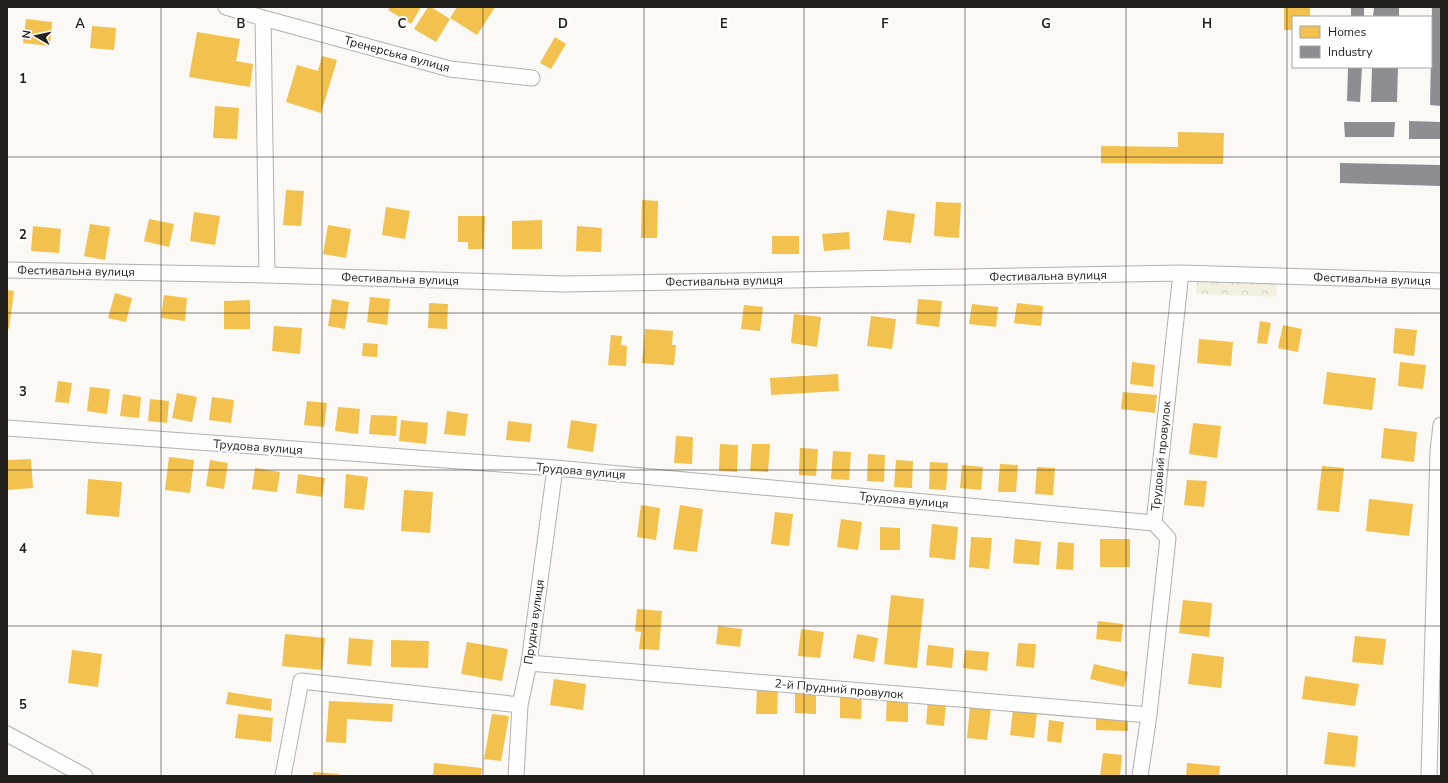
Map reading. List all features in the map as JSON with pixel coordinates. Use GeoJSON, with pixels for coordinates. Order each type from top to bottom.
{"type":"FeatureCollection","features":[{"type":"Feature","properties":{"kind":"street","name":"Тренерська вулиця"},"geometry":{"type":"LineString","coordinates":[[226,7],[450,69],[532,78]]}},
{"type":"Feature","properties":{"kind":"street"},"geometry":{"type":"LineString","coordinates":[[263,18],[267,275]]}},
{"type":"Feature","properties":{"kind":"street","name":"Фестивальна вулиця"},"geometry":{"type":"LineString","coordinates":[[7,270],[267,275],[564,284],[1181,273],[1441,281]]}},
{"type":"Feature","properties":{"kind":"street","name":"Трудовий провулок"},"geometry":{"type":"LineString","coordinates":[[1140,776],[1149,715],[1168,538],[1154,523],[1181,273]]}},
{"type":"Feature","properties":{"kind":"street"},"geometry":{"type":"LineString","coordinates":[[1429,776],[1438,451],[1441,424]]}},
{"type":"Feature","properties":{"kind":"street","name":"Трудова вулиця"},"geometry":{"type":"LineString","coordinates":[[7,428],[555,468],[1154,523]]}},
{"type":"Feature","properties":{"kind":"street","name":"Прудна вулиця"},"geometry":{"type":"LineString","coordinates":[[516,776],[520,705],[529,662],[555,468]]}},
{"type":"Feature","properties":{"kind":"street","name":"2-й Прудний провулок"},"geometry":{"type":"LineString","coordinates":[[529,662],[1149,715]]}},
{"type":"Feature","properties":{"kind":"street"},"geometry":{"type":"LineString","coordinates":[[283,776],[301,681],[520,705]]}},
{"type":"Feature","properties":{"kind":"street"},"geometry":{"type":"LineString","coordinates":[[7,734],[84,776]]}},
{"type":"Feature","properties":{"kind":"green space"},"geometry":{"type":"Polygon","coordinates":[[[1197,277],[1277,280],[1276,297],[1196,294],[1197,277]]]}},
{"type":"Feature","properties":{"kind":"building: Homes"},"geometry":{"type":"Polygon","coordinates":[[[390,7],[421,7],[411,24],[388,10],[390,7]]]}},
{"type":"Feature","properties":{"kind":"building: Homes"},"geometry":{"type":"Polygon","coordinates":[[[428,7],[431,7],[450,19],[436,42],[414,29],[428,7]]]}},
{"type":"Feature","properties":{"kind":"building: Homes"},"geometry":{"type":"Polygon","coordinates":[[[457,7],[495,7],[477,35],[450,18],[457,7]]]}},
{"type":"Feature","properties":{"kind":"building: Homes"},"geometry":{"type":"Polygon","coordinates":[[[1284,7],[1310,7],[1310,16],[1292,16],[1292,30],[1284,30],[1284,7]]]}},
{"type":"Feature","properties":{"kind":"building: Homes"},"geometry":{"type":"Polygon","coordinates":[[[26,19],[52,22],[50,46],[23,43],[26,19]]]}},
{"type":"Feature","properties":{"kind":"building: Homes"},"geometry":{"type":"Polygon","coordinates":[[[92,26],[116,28],[114,50],[90,48],[92,26]]]}},
{"type":"Feature","properties":{"kind":"building: Homes"},"geometry":{"type":"Polygon","coordinates":[[[197,32],[240,39],[236,61],[253,64],[250,87],[189,77],[197,32]]]}},
{"type":"Feature","properties":{"kind":"building: Homes"},"geometry":{"type":"Polygon","coordinates":[[[555,37],[566,44],[551,69],[540,63],[555,37]]]}},
{"type":"Feature","properties":{"kind":"building: Homes"},"geometry":{"type":"Polygon","coordinates":[[[322,56],[337,60],[321,113],[286,102],[297,65],[318,71],[322,56]]]}},
{"type":"Feature","properties":{"kind":"building: Homes"},"geometry":{"type":"Polygon","coordinates":[[[215,106],[239,108],[237,139],[213,138],[215,106]]]}},
{"type":"Feature","properties":{"kind":"building: Homes"},"geometry":{"type":"Polygon","coordinates":[[[1178,132],[1224,133],[1223,164],[1101,163],[1101,146],[1178,147],[1178,132]]]}},
{"type":"Feature","properties":{"kind":"building: Homes"},"geometry":{"type":"Polygon","coordinates":[[[286,190],[304,191],[301,226],[283,225],[286,190]]]}},
{"type":"Feature","properties":{"kind":"building: Homes"},"geometry":{"type":"Polygon","coordinates":[[[642,200],[658,201],[657,238],[641,238],[642,200]]]}},
{"type":"Feature","properties":{"kind":"building: Homes"},"geometry":{"type":"Polygon","coordinates":[[[936,202],[961,203],[959,238],[934,236],[936,202]]]}},
{"type":"Feature","properties":{"kind":"building: Homes"},"geometry":{"type":"Polygon","coordinates":[[[386,207],[410,211],[405,239],[382,235],[386,207]]]}},
{"type":"Feature","properties":{"kind":"building: Homes"},"geometry":{"type":"Polygon","coordinates":[[[887,210],[915,214],[911,243],[883,240],[887,210]]]}},
{"type":"Feature","properties":{"kind":"building: Homes"},"geometry":{"type":"Polygon","coordinates":[[[194,212],[220,216],[215,245],[190,241],[194,212]]]}},
{"type":"Feature","properties":{"kind":"building: Homes"},"geometry":{"type":"Polygon","coordinates":[[[458,216],[485,216],[484,249],[468,249],[468,242],[458,242],[458,216]]]}},
{"type":"Feature","properties":{"kind":"building: Homes"},"geometry":{"type":"Polygon","coordinates":[[[149,219],[174,224],[169,247],[144,241],[149,219]]]}},
{"type":"Feature","properties":{"kind":"building: Homes"},"geometry":{"type":"Polygon","coordinates":[[[542,220],[542,249],[512,249],[512,221],[542,220]]]}},
{"type":"Feature","properties":{"kind":"building: Homes"},"geometry":{"type":"Polygon","coordinates":[[[90,224],[110,227],[105,260],[84,256],[90,224]]]}},
{"type":"Feature","properties":{"kind":"building: Homes"},"geometry":{"type":"Polygon","coordinates":[[[328,225],[351,229],[346,258],[323,254],[328,225]]]}},
{"type":"Feature","properties":{"kind":"building: Homes"},"geometry":{"type":"Polygon","coordinates":[[[33,226],[61,229],[59,253],[31,251],[33,226]]]}},
{"type":"Feature","properties":{"kind":"building: Homes"},"geometry":{"type":"Polygon","coordinates":[[[577,226],[602,228],[601,252],[576,251],[577,226]]]}},
{"type":"Feature","properties":{"kind":"building: Homes"},"geometry":{"type":"Polygon","coordinates":[[[849,232],[850,249],[824,251],[822,234],[849,232]]]}},
{"type":"Feature","properties":{"kind":"building: Homes"},"geometry":{"type":"Polygon","coordinates":[[[772,236],[799,236],[799,254],[772,254],[772,236]]]}},
{"type":"Feature","properties":{"kind":"building: Homes"},"geometry":{"type":"Polygon","coordinates":[[[7,290],[14,291],[9,329],[7,328],[7,290]]]}},
{"type":"Feature","properties":{"kind":"building: Homes"},"geometry":{"type":"Polygon","coordinates":[[[115,293],[132,298],[126,322],[108,318],[115,293]]]}},
{"type":"Feature","properties":{"kind":"building: Homes"},"geometry":{"type":"Polygon","coordinates":[[[164,295],[187,298],[185,321],[161,318],[164,295]]]}},
{"type":"Feature","properties":{"kind":"building: Homes"},"geometry":{"type":"Polygon","coordinates":[[[370,297],[390,299],[387,325],[367,322],[370,297]]]}},
{"type":"Feature","properties":{"kind":"building: Homes"},"geometry":{"type":"Polygon","coordinates":[[[332,299],[349,302],[345,329],[328,326],[332,299]]]}},
{"type":"Feature","properties":{"kind":"building: Homes"},"geometry":{"type":"Polygon","coordinates":[[[918,299],[942,301],[939,327],[916,324],[918,299]]]}},
{"type":"Feature","properties":{"kind":"building: Homes"},"geometry":{"type":"Polygon","coordinates":[[[250,300],[250,329],[224,329],[224,301],[250,300]]]}},
{"type":"Feature","properties":{"kind":"building: Homes"},"geometry":{"type":"Polygon","coordinates":[[[429,303],[448,304],[447,329],[428,328],[429,303]]]}},
{"type":"Feature","properties":{"kind":"building: Homes"},"geometry":{"type":"Polygon","coordinates":[[[1017,303],[1043,306],[1041,326],[1014,323],[1017,303]]]}},
{"type":"Feature","properties":{"kind":"building: Homes"},"geometry":{"type":"Polygon","coordinates":[[[972,304],[998,307],[996,327],[969,324],[972,304]]]}},
{"type":"Feature","properties":{"kind":"building: Homes"},"geometry":{"type":"Polygon","coordinates":[[[744,305],[763,307],[760,331],[741,329],[744,305]]]}},
{"type":"Feature","properties":{"kind":"building: Homes"},"geometry":{"type":"Polygon","coordinates":[[[794,314],[821,317],[817,347],[791,343],[794,314]]]}},
{"type":"Feature","properties":{"kind":"building: Homes"},"geometry":{"type":"Polygon","coordinates":[[[871,316],[896,319],[892,349],[867,346],[871,316]]]}},
{"type":"Feature","properties":{"kind":"building: Homes"},"geometry":{"type":"Polygon","coordinates":[[[1260,321],[1271,323],[1267,344],[1257,343],[1260,321]]]}},
{"type":"Feature","properties":{"kind":"building: Homes"},"geometry":{"type":"Polygon","coordinates":[[[1283,325],[1302,329],[1298,352],[1278,348],[1283,325]]]}},
{"type":"Feature","properties":{"kind":"building: Homes"},"geometry":{"type":"Polygon","coordinates":[[[274,326],[302,328],[300,354],[272,351],[274,326]]]}},
{"type":"Feature","properties":{"kind":"building: Homes"},"geometry":{"type":"Polygon","coordinates":[[[1395,328],[1417,330],[1414,356],[1393,353],[1395,328]]]}},
{"type":"Feature","properties":{"kind":"building: Homes"},"geometry":{"type":"Polygon","coordinates":[[[645,329],[673,331],[672,345],[676,345],[674,365],[642,363],[645,329]]]}},
{"type":"Feature","properties":{"kind":"building: Homes"},"geometry":{"type":"Polygon","coordinates":[[[611,335],[622,336],[621,345],[627,346],[626,366],[608,365],[611,335]]]}},
{"type":"Feature","properties":{"kind":"building: Homes"},"geometry":{"type":"Polygon","coordinates":[[[1199,339],[1233,342],[1231,366],[1197,363],[1199,339]]]}},
{"type":"Feature","properties":{"kind":"building: Homes"},"geometry":{"type":"Polygon","coordinates":[[[363,343],[378,344],[377,357],[362,356],[363,343]]]}},
{"type":"Feature","properties":{"kind":"building: Homes"},"geometry":{"type":"Polygon","coordinates":[[[1132,362],[1155,365],[1153,387],[1130,384],[1132,362]]]}},
{"type":"Feature","properties":{"kind":"building: Homes"},"geometry":{"type":"Polygon","coordinates":[[[1400,362],[1426,365],[1423,389],[1398,386],[1400,362]]]}},
{"type":"Feature","properties":{"kind":"building: Homes"},"geometry":{"type":"Polygon","coordinates":[[[1327,372],[1376,378],[1372,410],[1323,404],[1327,372]]]}},
{"type":"Feature","properties":{"kind":"building: Homes"},"geometry":{"type":"Polygon","coordinates":[[[838,374],[839,391],[771,395],[770,378],[838,374]]]}},
{"type":"Feature","properties":{"kind":"building: Homes"},"geometry":{"type":"Polygon","coordinates":[[[58,381],[72,383],[69,403],[55,402],[58,381]]]}},
{"type":"Feature","properties":{"kind":"building: Homes"},"geometry":{"type":"Polygon","coordinates":[[[90,387],[110,389],[107,414],[87,411],[90,387]]]}},
{"type":"Feature","properties":{"kind":"building: Homes"},"geometry":{"type":"Polygon","coordinates":[[[1123,392],[1157,395],[1155,413],[1121,409],[1123,392]]]}},
{"type":"Feature","properties":{"kind":"building: Homes"},"geometry":{"type":"Polygon","coordinates":[[[177,393],[197,397],[192,422],[172,418],[177,393]]]}},
{"type":"Feature","properties":{"kind":"building: Homes"},"geometry":{"type":"Polygon","coordinates":[[[123,394],[141,397],[139,418],[120,416],[123,394]]]}},
{"type":"Feature","properties":{"kind":"building: Homes"},"geometry":{"type":"Polygon","coordinates":[[[212,397],[234,400],[231,423],[209,420],[212,397]]]}},
{"type":"Feature","properties":{"kind":"building: Homes"},"geometry":{"type":"Polygon","coordinates":[[[150,399],[169,401],[167,423],[148,421],[150,399]]]}},
{"type":"Feature","properties":{"kind":"building: Homes"},"geometry":{"type":"Polygon","coordinates":[[[307,401],[327,403],[324,427],[304,425],[307,401]]]}},
{"type":"Feature","properties":{"kind":"building: Homes"},"geometry":{"type":"Polygon","coordinates":[[[338,407],[360,409],[358,434],[335,431],[338,407]]]}},
{"type":"Feature","properties":{"kind":"building: Homes"},"geometry":{"type":"Polygon","coordinates":[[[447,411],[468,414],[465,436],[444,434],[447,411]]]}},
{"type":"Feature","properties":{"kind":"building: Homes"},"geometry":{"type":"Polygon","coordinates":[[[371,415],[397,416],[396,436],[369,434],[371,415]]]}},
{"type":"Feature","properties":{"kind":"building: Homes"},"geometry":{"type":"Polygon","coordinates":[[[401,420],[428,423],[426,444],[399,441],[401,420]]]}},
{"type":"Feature","properties":{"kind":"building: Homes"},"geometry":{"type":"Polygon","coordinates":[[[571,420],[597,424],[593,452],[567,448],[571,420]]]}},
{"type":"Feature","properties":{"kind":"building: Homes"},"geometry":{"type":"Polygon","coordinates":[[[508,421],[532,424],[530,442],[506,440],[508,421]]]}},
{"type":"Feature","properties":{"kind":"building: Homes"},"geometry":{"type":"Polygon","coordinates":[[[1193,423],[1221,426],[1217,458],[1189,454],[1193,423]]]}},
{"type":"Feature","properties":{"kind":"building: Homes"},"geometry":{"type":"Polygon","coordinates":[[[1384,428],[1417,432],[1414,462],[1381,458],[1384,428]]]}},
{"type":"Feature","properties":{"kind":"building: Homes"},"geometry":{"type":"Polygon","coordinates":[[[676,436],[693,437],[692,464],[674,463],[676,436]]]}},
{"type":"Feature","properties":{"kind":"building: Homes"},"geometry":{"type":"Polygon","coordinates":[[[720,444],[738,445],[737,472],[719,471],[720,444]]]}},
{"type":"Feature","properties":{"kind":"building: Homes"},"geometry":{"type":"Polygon","coordinates":[[[752,444],[770,444],[768,472],[750,471],[752,444]]]}},
{"type":"Feature","properties":{"kind":"building: Homes"},"geometry":{"type":"Polygon","coordinates":[[[800,448],[818,449],[816,476],[799,475],[800,448]]]}},
{"type":"Feature","properties":{"kind":"building: Homes"},"geometry":{"type":"Polygon","coordinates":[[[833,451],[851,452],[849,480],[831,479],[833,451]]]}},
{"type":"Feature","properties":{"kind":"building: Homes"},"geometry":{"type":"Polygon","coordinates":[[[868,454],[885,455],[884,482],[867,481],[868,454]]]}},
{"type":"Feature","properties":{"kind":"building: Homes"},"geometry":{"type":"Polygon","coordinates":[[[169,457],[194,460],[190,493],[165,490],[169,457]]]}},
{"type":"Feature","properties":{"kind":"building: Homes"},"geometry":{"type":"Polygon","coordinates":[[[31,459],[33,488],[7,490],[7,460],[31,459]]]}},
{"type":"Feature","properties":{"kind":"building: Homes"},"geometry":{"type":"Polygon","coordinates":[[[210,460],[228,463],[224,489],[206,486],[210,460]]]}},
{"type":"Feature","properties":{"kind":"building: Homes"},"geometry":{"type":"Polygon","coordinates":[[[896,460],[913,461],[912,488],[894,487],[896,460]]]}},
{"type":"Feature","properties":{"kind":"building: Homes"},"geometry":{"type":"Polygon","coordinates":[[[930,462],[948,463],[946,490],[929,489],[930,462]]]}},
{"type":"Feature","properties":{"kind":"building: Homes"},"geometry":{"type":"Polygon","coordinates":[[[1000,464],[1018,465],[1016,492],[998,492],[1000,464]]]}},
{"type":"Feature","properties":{"kind":"building: Homes"},"geometry":{"type":"Polygon","coordinates":[[[962,465],[983,467],[981,490],[960,488],[962,465]]]}},
{"type":"Feature","properties":{"kind":"building: Homes"},"geometry":{"type":"Polygon","coordinates":[[[1322,466],[1344,468],[1339,512],[1317,510],[1322,466]]]}},
{"type":"Feature","properties":{"kind":"building: Homes"},"geometry":{"type":"Polygon","coordinates":[[[1037,467],[1055,468],[1053,495],[1035,494],[1037,467]]]}},
{"type":"Feature","properties":{"kind":"building: Homes"},"geometry":{"type":"Polygon","coordinates":[[[255,468],[280,472],[277,492],[252,489],[255,468]]]}},
{"type":"Feature","properties":{"kind":"building: Homes"},"geometry":{"type":"Polygon","coordinates":[[[298,474],[325,478],[322,497],[296,493],[298,474]]]}},
{"type":"Feature","properties":{"kind":"building: Homes"},"geometry":{"type":"Polygon","coordinates":[[[346,474],[368,477],[364,510],[344,508],[346,474]]]}},
{"type":"Feature","properties":{"kind":"building: Homes"},"geometry":{"type":"Polygon","coordinates":[[[88,479],[122,482],[119,517],[86,514],[88,479]]]}},
{"type":"Feature","properties":{"kind":"building: Homes"},"geometry":{"type":"Polygon","coordinates":[[[1187,480],[1207,481],[1204,507],[1184,505],[1187,480]]]}},
{"type":"Feature","properties":{"kind":"building: Homes"},"geometry":{"type":"Polygon","coordinates":[[[404,490],[433,492],[430,533],[401,531],[404,490]]]}},
{"type":"Feature","properties":{"kind":"building: Homes"},"geometry":{"type":"Polygon","coordinates":[[[1369,499],[1413,504],[1409,536],[1366,531],[1369,499]]]}},
{"type":"Feature","properties":{"kind":"building: Homes"},"geometry":{"type":"Polygon","coordinates":[[[641,505],[660,508],[656,540],[637,537],[641,505]]]}},
{"type":"Feature","properties":{"kind":"building: Homes"},"geometry":{"type":"Polygon","coordinates":[[[680,505],[703,509],[697,552],[673,549],[680,505]]]}},
{"type":"Feature","properties":{"kind":"building: Homes"},"geometry":{"type":"Polygon","coordinates":[[[775,512],[793,514],[789,546],[771,544],[775,512]]]}},
{"type":"Feature","properties":{"kind":"building: Homes"},"geometry":{"type":"Polygon","coordinates":[[[841,519],[862,522],[858,550],[837,547],[841,519]]]}},
{"type":"Feature","properties":{"kind":"building: Homes"},"geometry":{"type":"Polygon","coordinates":[[[932,524],[958,527],[955,560],[929,557],[932,524]]]}},
{"type":"Feature","properties":{"kind":"building: Homes"},"geometry":{"type":"Polygon","coordinates":[[[880,527],[900,528],[900,550],[880,550],[880,527]]]}},
{"type":"Feature","properties":{"kind":"building: Homes"},"geometry":{"type":"Polygon","coordinates":[[[971,537],[992,538],[989,569],[969,567],[971,537]]]}},
{"type":"Feature","properties":{"kind":"building: Homes"},"geometry":{"type":"Polygon","coordinates":[[[1015,539],[1041,542],[1039,565],[1013,563],[1015,539]]]}},
{"type":"Feature","properties":{"kind":"building: Homes"},"geometry":{"type":"Polygon","coordinates":[[[1100,539],[1130,539],[1130,567],[1100,567],[1100,539]]]}},
{"type":"Feature","properties":{"kind":"building: Homes"},"geometry":{"type":"Polygon","coordinates":[[[1058,542],[1074,543],[1073,570],[1056,569],[1058,542]]]}},
{"type":"Feature","properties":{"kind":"building: Homes"},"geometry":{"type":"Polygon","coordinates":[[[891,595],[924,599],[917,668],[884,664],[891,595]]]}},
{"type":"Feature","properties":{"kind":"building: Homes"},"geometry":{"type":"Polygon","coordinates":[[[1183,600],[1212,603],[1209,637],[1179,633],[1183,600]]]}},
{"type":"Feature","properties":{"kind":"building: Homes"},"geometry":{"type":"Polygon","coordinates":[[[637,609],[662,611],[659,650],[639,649],[641,632],[635,631],[637,609]]]}},
{"type":"Feature","properties":{"kind":"building: Homes"},"geometry":{"type":"Polygon","coordinates":[[[1098,621],[1123,624],[1121,642],[1096,639],[1098,621]]]}},
{"type":"Feature","properties":{"kind":"building: Homes"},"geometry":{"type":"Polygon","coordinates":[[[718,626],[742,629],[740,647],[716,644],[718,626]]]}},
{"type":"Feature","properties":{"kind":"building: Homes"},"geometry":{"type":"Polygon","coordinates":[[[801,629],[824,632],[820,658],[798,656],[801,629]]]}},
{"type":"Feature","properties":{"kind":"building: Homes"},"geometry":{"type":"Polygon","coordinates":[[[285,634],[325,638],[322,670],[282,666],[285,634]]]}},
{"type":"Feature","properties":{"kind":"building: Homes"},"geometry":{"type":"Polygon","coordinates":[[[857,634],[878,638],[874,662],[853,658],[857,634]]]}},
{"type":"Feature","properties":{"kind":"building: Homes"},"geometry":{"type":"Polygon","coordinates":[[[1355,636],[1386,639],[1383,665],[1352,662],[1355,636]]]}},
{"type":"Feature","properties":{"kind":"building: Homes"},"geometry":{"type":"Polygon","coordinates":[[[349,638],[373,640],[371,666],[347,664],[349,638]]]}},
{"type":"Feature","properties":{"kind":"building: Homes"},"geometry":{"type":"Polygon","coordinates":[[[391,640],[429,641],[428,668],[391,667],[391,640]]]}},
{"type":"Feature","properties":{"kind":"building: Homes"},"geometry":{"type":"Polygon","coordinates":[[[467,642],[508,649],[502,681],[461,674],[467,642]]]}},
{"type":"Feature","properties":{"kind":"building: Homes"},"geometry":{"type":"Polygon","coordinates":[[[1018,643],[1036,644],[1034,668],[1016,666],[1018,643]]]}},
{"type":"Feature","properties":{"kind":"building: Homes"},"geometry":{"type":"Polygon","coordinates":[[[928,645],[954,648],[952,668],[926,665],[928,645]]]}},
{"type":"Feature","properties":{"kind":"building: Homes"},"geometry":{"type":"Polygon","coordinates":[[[72,650],[102,654],[98,687],[68,683],[72,650]]]}},
{"type":"Feature","properties":{"kind":"building: Homes"},"geometry":{"type":"Polygon","coordinates":[[[965,650],[989,652],[987,671],[963,668],[965,650]]]}},
{"type":"Feature","properties":{"kind":"building: Homes"},"geometry":{"type":"Polygon","coordinates":[[[1192,653],[1224,657],[1221,688],[1188,684],[1192,653]]]}},
{"type":"Feature","properties":{"kind":"building: Homes"},"geometry":{"type":"Polygon","coordinates":[[[1094,664],[1128,672],[1124,687],[1090,679],[1094,664]]]}},
{"type":"Feature","properties":{"kind":"building: Homes"},"geometry":{"type":"Polygon","coordinates":[[[1305,676],[1359,684],[1355,706],[1302,699],[1305,676]]]}},
{"type":"Feature","properties":{"kind":"building: Homes"},"geometry":{"type":"Polygon","coordinates":[[[554,679],[586,684],[583,710],[550,705],[554,679]]]}},
{"type":"Feature","properties":{"kind":"building: Homes"},"geometry":{"type":"Polygon","coordinates":[[[757,687],[778,688],[777,714],[756,714],[757,687]]]}},
{"type":"Feature","properties":{"kind":"building: Homes"},"geometry":{"type":"Polygon","coordinates":[[[795,687],[816,688],[816,714],[795,713],[795,687]]]}},
{"type":"Feature","properties":{"kind":"building: Homes"},"geometry":{"type":"Polygon","coordinates":[[[840,691],[862,692],[861,719],[840,718],[840,691]]]}},
{"type":"Feature","properties":{"kind":"building: Homes"},"geometry":{"type":"Polygon","coordinates":[[[228,692],[272,699],[271,711],[226,704],[228,692]]]}},
{"type":"Feature","properties":{"kind":"building: Homes"},"geometry":{"type":"Polygon","coordinates":[[[887,695],[908,695],[908,722],[886,721],[887,695]]]}},
{"type":"Feature","properties":{"kind":"building: Homes"},"geometry":{"type":"Polygon","coordinates":[[[928,700],[946,701],[944,726],[926,724],[928,700]]]}},
{"type":"Feature","properties":{"kind":"building: Homes"},"geometry":{"type":"Polygon","coordinates":[[[329,701],[393,704],[392,722],[347,719],[346,743],[326,742],[329,701]]]}},
{"type":"Feature","properties":{"kind":"building: Homes"},"geometry":{"type":"Polygon","coordinates":[[[970,706],[991,708],[987,740],[967,738],[970,706]]]}},
{"type":"Feature","properties":{"kind":"building: Homes"},"geometry":{"type":"Polygon","coordinates":[[[1013,710],[1037,713],[1034,738],[1010,735],[1013,710]]]}},
{"type":"Feature","properties":{"kind":"building: Homes"},"geometry":{"type":"Polygon","coordinates":[[[238,714],[273,718],[271,742],[235,738],[238,714]]]}},
{"type":"Feature","properties":{"kind":"building: Homes"},"geometry":{"type":"Polygon","coordinates":[[[492,714],[509,716],[501,761],[484,759],[492,714]]]}},
{"type":"Feature","properties":{"kind":"building: Homes"},"geometry":{"type":"Polygon","coordinates":[[[1096,714],[1128,715],[1128,731],[1096,730],[1096,714]]]}},
{"type":"Feature","properties":{"kind":"building: Homes"},"geometry":{"type":"Polygon","coordinates":[[[1049,720],[1064,722],[1061,743],[1047,741],[1049,720]]]}},
{"type":"Feature","properties":{"kind":"building: Homes"},"geometry":{"type":"Polygon","coordinates":[[[1328,732],[1358,736],[1355,767],[1324,764],[1328,732]]]}},
{"type":"Feature","properties":{"kind":"building: Homes"},"geometry":{"type":"Polygon","coordinates":[[[1103,753],[1122,755],[1120,776],[1100,776],[1103,753]]]}},
{"type":"Feature","properties":{"kind":"building: Homes"},"geometry":{"type":"Polygon","coordinates":[[[434,763],[482,768],[481,776],[433,776],[434,763]]]}},
{"type":"Feature","properties":{"kind":"building: Homes"},"geometry":{"type":"Polygon","coordinates":[[[1187,763],[1220,766],[1219,776],[1186,776],[1187,763]]]}},
{"type":"Feature","properties":{"kind":"building: Homes"},"geometry":{"type":"Polygon","coordinates":[[[313,772],[339,774],[339,776],[313,776],[313,772]]]}},
{"type":"Feature","properties":{"kind":"building: Industry"},"geometry":{"type":"Polygon","coordinates":[[[1351,7],[1364,7],[1364,16],[1351,16],[1351,7]]]}},
{"type":"Feature","properties":{"kind":"building: Industry"},"geometry":{"type":"Polygon","coordinates":[[[1374,7],[1399,7],[1399,16],[1373,16],[1374,7]]]}},
{"type":"Feature","properties":{"kind":"building: Industry"},"geometry":{"type":"Polygon","coordinates":[[[1432,7],[1441,7],[1441,106],[1430,105],[1431,68],[1432,68],[1432,7]]]}},
{"type":"Feature","properties":{"kind":"building: Industry"},"geometry":{"type":"Polygon","coordinates":[[[1348,68],[1362,68],[1360,102],[1347,101],[1348,68]]]}},
{"type":"Feature","properties":{"kind":"building: Industry"},"geometry":{"type":"Polygon","coordinates":[[[1372,68],[1398,68],[1397,102],[1371,102],[1372,68]]]}},
{"type":"Feature","properties":{"kind":"building: Industry"},"geometry":{"type":"Polygon","coordinates":[[[1409,121],[1441,122],[1441,139],[1409,139],[1409,121]]]}},
{"type":"Feature","properties":{"kind":"building: Industry"},"geometry":{"type":"Polygon","coordinates":[[[1344,122],[1395,122],[1394,137],[1345,137],[1344,122]]]}},
{"type":"Feature","properties":{"kind":"building: Industry"},"geometry":{"type":"Polygon","coordinates":[[[1340,163],[1441,165],[1441,186],[1340,183],[1340,163]]]}}]}
